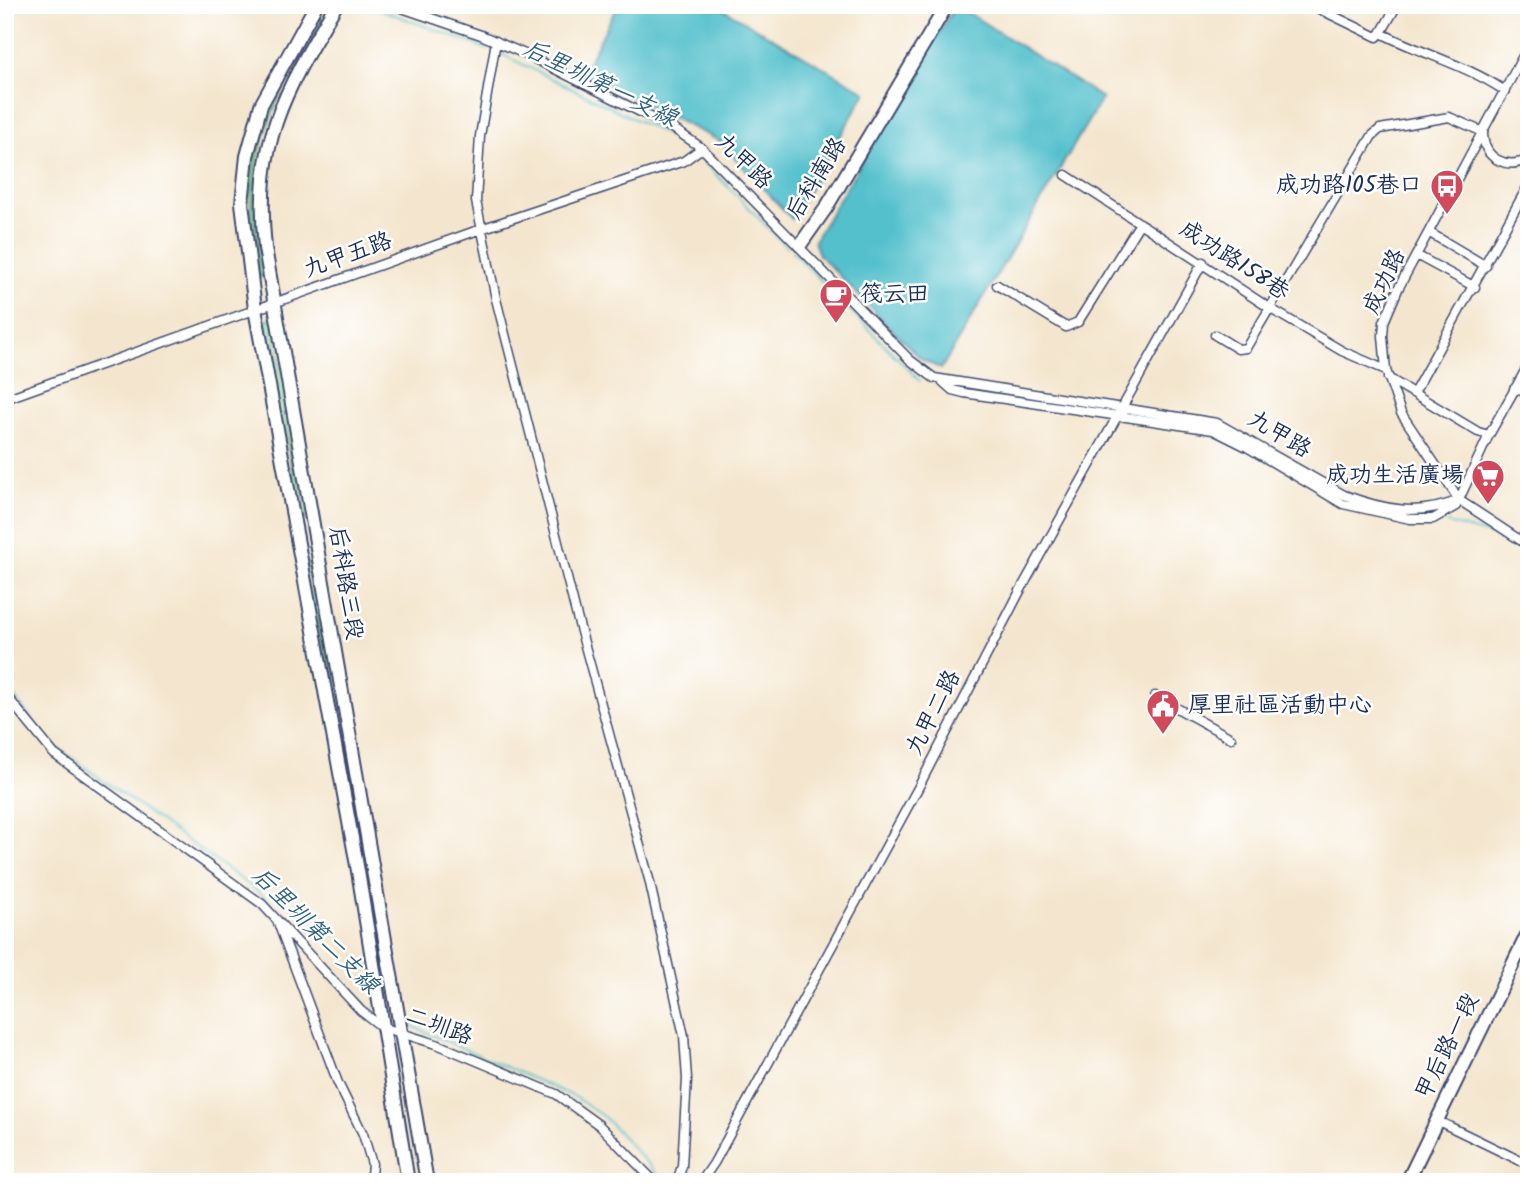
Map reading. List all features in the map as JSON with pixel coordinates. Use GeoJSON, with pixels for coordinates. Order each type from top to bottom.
{"type":"FeatureCollection","features":[{"type":"Feature","properties":{"kind":"street","name":"后科路三段"},"geometry":{"type":"LineString","coordinates":[[316,5],[261,105],[247,156],[242,203],[255,309],[358,871],[408,1182]]}},
{"type":"Feature","properties":{"kind":"street","name":"后科路三段"},"geometry":{"type":"LineString","coordinates":[[336,5],[278,113],[264,160],[261,207],[275,303],[427,1182]]}},
{"type":"Feature","properties":{"kind":"street","name":"九甲路"},"geometry":{"type":"LineString","coordinates":[[393,5],[496,41],[674,129],[702,148],[800,244],[910,360],[942,381],[1120,411],[1217,423],[1344,495],[1366,503],[1410,512],[1430,511],[1459,500]]}},
{"type":"Feature","properties":{"kind":"street","name":"后科南路"},"geometry":{"type":"LineString","coordinates":[[800,244],[811,218],[938,5]]}},
{"type":"Feature","properties":{"kind":"street","name":"后科南路"},"geometry":{"type":"LineString","coordinates":[[800,244],[826,208],[947,5]]}},
{"type":"Feature","properties":{"kind":"street"},"geometry":{"type":"LineString","coordinates":[[1311,5],[1377,37],[1397,5]]}},
{"type":"Feature","properties":{"kind":"street"},"geometry":{"type":"LineString","coordinates":[[1381,33],[1419,52],[1480,74],[1505,91]]}},
{"type":"Feature","properties":{"kind":"street"},"geometry":{"type":"LineString","coordinates":[[496,41],[480,136],[476,201],[496,299],[577,617],[649,879],[684,1036],[687,1079],[682,1156],[677,1182]]}},
{"type":"Feature","properties":{"kind":"street","name":"成功路"},"geometry":{"type":"LineString","coordinates":[[1529,45],[1398,289],[1384,322],[1387,374],[1411,431],[1449,480],[1459,500],[1529,546]]}},
{"type":"Feature","properties":{"kind":"street"},"geometry":{"type":"LineString","coordinates":[[1215,335],[1238,349],[1246,348],[1272,309],[1372,136],[1380,128],[1449,117],[1483,132],[1483,144],[1494,158],[1516,165],[1529,159]]}},
{"type":"Feature","properties":{"kind":"street","name":"九甲五路"},"geometry":{"type":"LineString","coordinates":[[5,399],[481,229],[684,161],[702,148]]}},
{"type":"Feature","properties":{"kind":"street","name":"成功路158巷"},"geometry":{"type":"LineString","coordinates":[[1066,175],[1272,309],[1342,351],[1387,374],[1478,432],[1489,435]]}},
{"type":"Feature","properties":{"kind":"street"},"geometry":{"type":"LineString","coordinates":[[1414,393],[1475,287],[1529,184]]}},
{"type":"Feature","properties":{"kind":"street"},"geometry":{"type":"LineString","coordinates":[[997,285],[1066,327],[1078,322],[1140,223]]}},
{"type":"Feature","properties":{"kind":"street"},"geometry":{"type":"LineString","coordinates":[[1430,233],[1486,266]]}},
{"type":"Feature","properties":{"kind":"street"},"geometry":{"type":"LineString","coordinates":[[1418,256],[1475,287]]}},
{"type":"Feature","properties":{"kind":"street","name":"九甲二路"},"geometry":{"type":"LineString","coordinates":[[701,1182],[714,1163],[918,788],[1018,593],[1203,262]]}},
{"type":"Feature","properties":{"kind":"street"},"geometry":{"type":"LineString","coordinates":[[1459,500],[1489,435],[1529,364]]}},
{"type":"Feature","properties":{"kind":"street"},"geometry":{"type":"LineString","coordinates":[[1514,388],[1529,393]]}},
{"type":"Feature","properties":{"kind":"street","name":"二圳路"},"geometry":{"type":"LineString","coordinates":[[5,694],[54,754],[240,887],[277,920],[361,1011],[382,1027],[472,1059],[564,1098],[599,1125],[655,1182]]}},
{"type":"Feature","properties":{"kind":"street"},"geometry":{"type":"LineString","coordinates":[[1155,696],[1231,738]]}},
{"type":"Feature","properties":{"kind":"street"},"geometry":{"type":"LineString","coordinates":[[277,920],[338,1083],[363,1134],[372,1164],[371,1175],[363,1182]]}},
{"type":"Feature","properties":{"kind":"street","name":"甲后路一段"},"geometry":{"type":"LineString","coordinates":[[1407,1182],[1436,1120],[1523,955],[1529,931]]}},
{"type":"Feature","properties":{"kind":"street"},"geometry":{"type":"LineString","coordinates":[[1436,1120],[1529,1165]]}},
{"type":"Feature","properties":{"kind":"green space"},"geometry":{"type":"Polygon","coordinates":[[[317,16],[323,19],[287,82],[267,126],[260,149],[255,197],[263,277],[258,278],[250,197],[256,148],[282,80],[317,16]]]}},
{"type":"Feature","properties":{"kind":"green space"},"geometry":{"type":"Polygon","coordinates":[[[273,318],[308,519],[301,521],[265,320],[273,318]]]}},
{"type":"Feature","properties":{"kind":"green space"},"geometry":{"type":"Polygon","coordinates":[[[316,561],[390,1000],[384,1001],[306,564],[316,561]]]}},
{"type":"Feature","properties":{"kind":"water"},"geometry":{"type":"Polygon","coordinates":[[[618,5],[716,5],[866,92],[792,219],[718,140],[582,74],[618,5]]]}},
{"type":"Feature","properties":{"kind":"water"},"geometry":{"type":"Polygon","coordinates":[[[956,5],[1102,98],[941,369],[921,359],[819,255],[814,241],[956,5]]]}},
{"type":"Feature","properties":{"kind":"waterway","name":"后里圳第一支線"},"geometry":{"type":"LineString","coordinates":[[368,5],[487,49]]}},
{"type":"Feature","properties":{"kind":"waterway","name":"后里圳第一支線"},"geometry":{"type":"LineString","coordinates":[[499,53],[688,145]]}},
{"type":"Feature","properties":{"kind":"waterway","name":"后里圳第一支線"},"geometry":{"type":"LineString","coordinates":[[700,158],[787,247]]}},
{"type":"Feature","properties":{"kind":"waterway","name":"后里圳第一支線"},"geometry":{"type":"LineString","coordinates":[[792,251],[920,381]]}},
{"type":"Feature","properties":{"kind":"waterway","name":"后里圳第一支線"},"geometry":{"type":"LineString","coordinates":[[969,389],[1109,410]]}},
{"type":"Feature","properties":{"kind":"waterway","name":"后里圳第一支線"},"geometry":{"type":"LineString","coordinates":[[1447,523],[1497,537],[1529,553]]}},
{"type":"Feature","properties":{"kind":"waterway","name":"后里圳第二支線"},"geometry":{"type":"LineString","coordinates":[[5,684],[44,736]]}},
{"type":"Feature","properties":{"kind":"waterway","name":"后里圳第二支線"},"geometry":{"type":"LineString","coordinates":[[48,741],[260,893],[368,1008],[374,1010]]}},
{"type":"Feature","properties":{"kind":"waterway","name":"后里圳第二支線"},"geometry":{"type":"LineString","coordinates":[[405,1023],[575,1097],[605,1118],[665,1182]]}},
{"type":"Feature","properties":{"kind":"place","name":"成功路105巷口"},"geometry":{"type":"Point","coordinates":[1447,216]}},
{"type":"Feature","properties":{"kind":"place","name":"筏云田"},"geometry":{"type":"Point","coordinates":[836,325]}},
{"type":"Feature","properties":{"kind":"place","name":"成功生活廣場"},"geometry":{"type":"Point","coordinates":[1488,506]}},
{"type":"Feature","properties":{"kind":"place","name":"厚里社區活動中心"},"geometry":{"type":"Point","coordinates":[1163,736]}}]}
